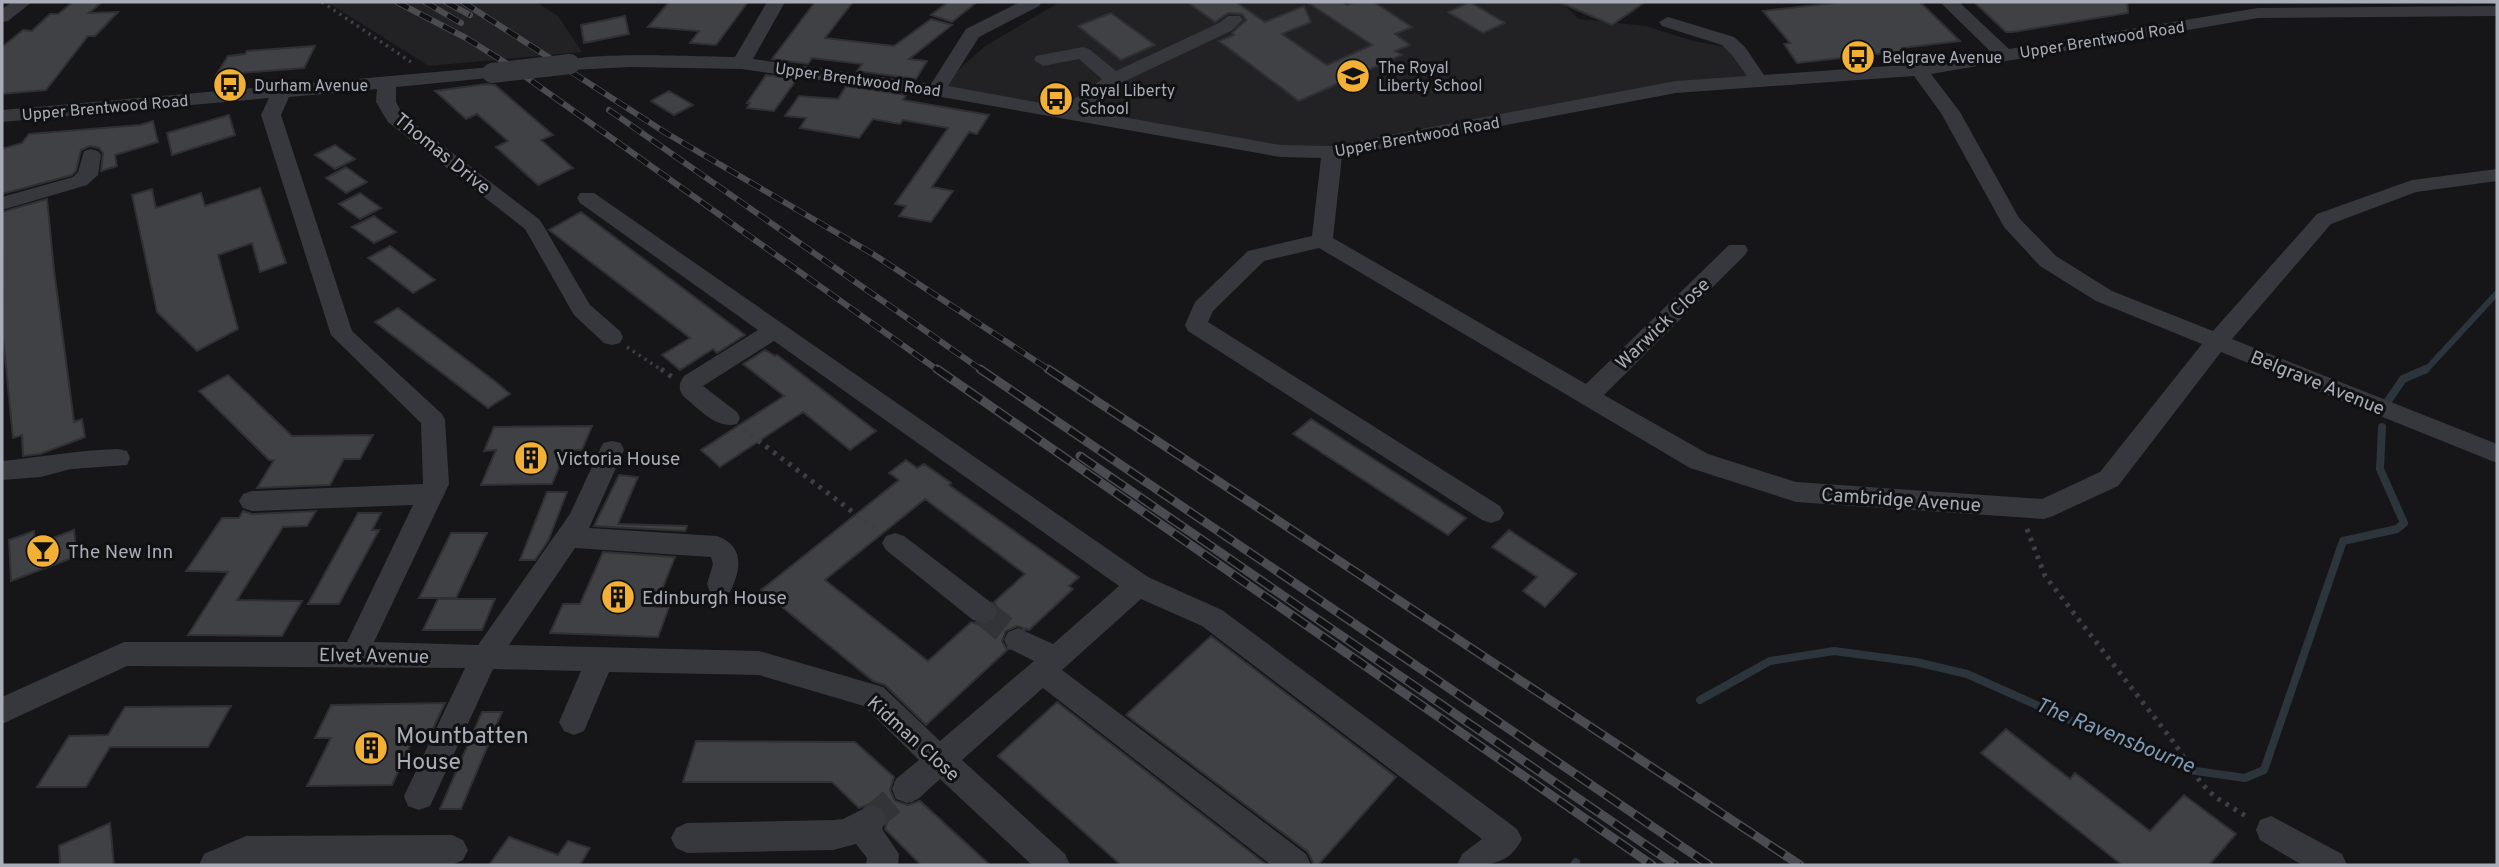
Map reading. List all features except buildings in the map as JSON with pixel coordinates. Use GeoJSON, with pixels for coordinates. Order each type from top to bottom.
{"type":"FeatureCollection","features":[{"type":"Feature","properties":{"kind":"street"},"geometry":{"type":"LineString","coordinates":[[2,17],[23,2]]}},
{"type":"Feature","properties":{"kind":"street"},"geometry":{"type":"LineString","coordinates":[[741,63],[776,2]]}},
{"type":"Feature","properties":{"kind":"street"},"geometry":{"type":"LineString","coordinates":[[936,89],[972,33],[1032,2]]}},
{"type":"Feature","properties":{"kind":"street"},"geometry":{"type":"LineString","coordinates":[[1949,2],[2004,55]]}},
{"type":"Feature","properties":{"kind":"street"},"geometry":{"type":"LineString","coordinates":[[2242,2],[2258,13]]}},
{"type":"Feature","properties":{"kind":"street","name":"Upper Brentwood Road"},"geometry":{"type":"LineString","coordinates":[[3,128],[278,99],[432,77],[631,61],[741,63],[936,89],[1280,151],[1332,152],[1676,87],[1919,70],[2258,13],[2497,10]]}},
{"type":"Feature","properties":{"kind":"street"},"geometry":{"type":"LineString","coordinates":[[1067,113],[1114,79],[1225,27],[1234,20]]}},
{"type":"Feature","properties":{"kind":"street"},"geometry":{"type":"LineString","coordinates":[[1668,22],[1728,41],[1739,51],[1759,81]]}},
{"type":"Feature","properties":{"kind":"street"},"geometry":{"type":"LineString","coordinates":[[1043,60],[1083,53],[1114,79]]}},
{"type":"Feature","properties":{"kind":"street","name":"Belgrave Avenue"},"geometry":{"type":"LineString","coordinates":[[1919,70],[1950,112],[2011,222],[2048,261],[2104,296],[2497,454]]}},
{"type":"Feature","properties":{"kind":"street","name":"Thomas Drive"},"geometry":{"type":"LineString","coordinates":[[387,82],[386,102],[395,118],[519,213],[539,234],[582,310],[612,337]]}},
{"type":"Feature","properties":{"kind":"street"},"geometry":{"type":"LineString","coordinates":[[278,99],[271,115],[342,335],[433,420],[436,484],[355,654]]}},
{"type":"Feature","properties":{"kind":"street"},"geometry":{"type":"LineString","coordinates":[[1332,152],[1322,241],[1290,246],[1256,256],[1203,307],[1196,325],[1491,513]]}},
{"type":"Feature","properties":{"kind":"street"},"geometry":{"type":"LineString","coordinates":[[2,204],[80,181],[88,175],[91,155]]}},
{"type":"Feature","properties":{"kind":"street","name":"Cambridge Avenue"},"geometry":{"type":"LineString","coordinates":[[1322,241],[1699,461],[1796,492],[2044,509],[2109,479],[2217,341],[2324,219],[2412,186],[2497,174]]}},
{"type":"Feature","properties":{"kind":"street"},"geometry":{"type":"LineString","coordinates":[[587,198],[1138,585],[1212,618],[1506,839],[1473,865]]}},
{"type":"Feature","properties":{"kind":"street","name":"Warwick Close"},"geometry":{"type":"LineString","coordinates":[[1588,396],[1737,250]]}},
{"type":"Feature","properties":{"kind":"street"},"geometry":{"type":"LineString","coordinates":[[728,418],[691,390],[692,382],[775,330]]}},
{"type":"Feature","properties":{"kind":"street"},"geometry":{"type":"LineString","coordinates":[[419,796],[485,657],[581,519],[612,450]]}},
{"type":"Feature","properties":{"kind":"street"},"geometry":{"type":"LineString","coordinates":[[2,471],[41,467],[71,460],[118,458]]}},
{"type":"Feature","properties":{"kind":"street"},"geometry":{"type":"LineString","coordinates":[[252,501],[431,495]]}},
{"type":"Feature","properties":{"kind":"street"},"geometry":{"type":"LineString","coordinates":[[568,537],[717,547],[724,551],[727,558],[720,584]]}},
{"type":"Feature","properties":{"kind":"street"},"geometry":{"type":"LineString","coordinates":[[895,543],[983,612]]}},
{"type":"Feature","properties":{"kind":"street"},"geometry":{"type":"LineString","coordinates":[[907,789],[942,761],[1138,585]]}},
{"type":"Feature","properties":{"kind":"street"},"geometry":{"type":"LineString","coordinates":[[1018,640],[1295,865]]}},
{"type":"Feature","properties":{"kind":"street","name":"Elvet Avenue"},"geometry":{"type":"LineString","coordinates":[[2,711],[124,654],[355,654],[759,663]]}},
{"type":"Feature","properties":{"kind":"street"},"geometry":{"type":"LineString","coordinates":[[574,722],[600,660]]}},
{"type":"Feature","properties":{"kind":"street","name":"Kidman Close"},"geometry":{"type":"LineString","coordinates":[[759,663],[873,696],[914,738],[1054,865]]}},
{"type":"Feature","properties":{"kind":"street"},"geometry":{"type":"LineString","coordinates":[[687,838],[833,835],[866,823],[883,855],[882,865]]}},
{"type":"Feature","properties":{"kind":"street"},"geometry":{"type":"LineString","coordinates":[[2272,830],[2331,865]]}},
{"type":"Feature","properties":{"kind":"street"},"geometry":{"type":"LineString","coordinates":[[215,865],[246,851],[452,850]]}},
{"type":"Feature","properties":{"kind":"path"},"geometry":{"type":"LineString","coordinates":[[322,2],[432,77]]}},
{"type":"Feature","properties":{"kind":"path"},"geometry":{"type":"LineString","coordinates":[[612,337],[691,390]]}},
{"type":"Feature","properties":{"kind":"path"},"geometry":{"type":"LineString","coordinates":[[728,418],[895,543]]}},
{"type":"Feature","properties":{"kind":"path"},"geometry":{"type":"LineString","coordinates":[[2020,508],[2045,576],[2175,744],[2201,783],[2215,797],[2272,830]]}},
{"type":"Feature","properties":{"kind":"shaded area"},"geometry":{"type":"Polygon","coordinates":[[[327,2],[536,2],[558,16],[582,52],[429,66],[327,2]]]}},
{"type":"Feature","properties":{"kind":"shaded area","name":"The Royal Liberty School"},"geometry":{"type":"Polygon","coordinates":[[[1060,2],[1561,2],[1579,19],[1646,26],[1693,41],[1731,48],[1759,81],[1676,87],[1332,152],[1280,151],[936,90],[985,46],[1060,2]]]}},
{"type":"Feature","properties":{"kind":"waterway","name":"The Ravensbourne"},"geometry":{"type":"LineString","coordinates":[[2425,371],[2497,293]]}},
{"type":"Feature","properties":{"kind":"waterway","name":"The Ravensbourne"},"geometry":{"type":"LineString","coordinates":[[2388,401],[2403,379],[2426,369]]}},
{"type":"Feature","properties":{"kind":"waterway","name":"The Ravensbourne"},"geometry":{"type":"LineString","coordinates":[[1700,700],[1770,661],[1834,651],[1916,662],[1967,674],[2081,725],[2196,771],[2245,778],[2264,770],[2343,541],[2397,529],[2404,523],[2380,469],[2382,427]]}},
{"type":"Feature","properties":{"kind":"tunnel"},"geometry":{"type":"LineString","coordinates":[[983,612],[1018,640]]}},
{"type":"Feature","properties":{"kind":"tunnel"},"geometry":{"type":"LineString","coordinates":[[871,819],[907,789]]}},
{"type":"Feature","properties":{"kind":"railway"},"geometry":{"type":"LineString","coordinates":[[397,2],[466,38],[509,65],[939,371]]}},
{"type":"Feature","properties":{"kind":"railway"},"geometry":{"type":"LineString","coordinates":[[425,2],[461,23]]}},
{"type":"Feature","properties":{"kind":"railway"},"geometry":{"type":"LineString","coordinates":[[446,2],[470,15]]}},
{"type":"Feature","properties":{"kind":"railway"},"geometry":{"type":"LineString","coordinates":[[463,2],[666,133],[873,254],[1051,371]]}},
{"type":"Feature","properties":{"kind":"railway"},"geometry":{"type":"LineString","coordinates":[[609,110],[983,371]]}},
{"type":"Feature","properties":{"kind":"railway"},"geometry":{"type":"LineString","coordinates":[[937,369],[1652,865]]}},
{"type":"Feature","properties":{"kind":"railway"},"geometry":{"type":"LineString","coordinates":[[980,369],[1709,865]]}},
{"type":"Feature","properties":{"kind":"railway"},"geometry":{"type":"LineString","coordinates":[[1048,369],[1800,865]]}},
{"type":"Feature","properties":{"kind":"railway"},"geometry":{"type":"LineString","coordinates":[[1080,456],[1675,865]]}},
{"type":"Feature","properties":{"kind":"place","name":"Belgrave Avenue"},"geometry":{"type":"Point","coordinates":[1858,57]}},
{"type":"Feature","properties":{"kind":"place","name":"The Royal Liberty School"},"geometry":{"type":"Point","coordinates":[1353,76]}},
{"type":"Feature","properties":{"kind":"place","name":"Durham Avenue"},"geometry":{"type":"Point","coordinates":[230,85]}},
{"type":"Feature","properties":{"kind":"place","name":"Royal Liberty School"},"geometry":{"type":"Point","coordinates":[1056,99]}},
{"type":"Feature","properties":{"kind":"place","name":"Victoria House"},"geometry":{"type":"Point","coordinates":[531,458]}},
{"type":"Feature","properties":{"kind":"place","name":"The New Inn"},"geometry":{"type":"Point","coordinates":[43,551]}},
{"type":"Feature","properties":{"kind":"place","name":"Edinburgh House"},"geometry":{"type":"Point","coordinates":[618,597]}},
{"type":"Feature","properties":{"kind":"place","name":"Mountbatten House"},"geometry":{"type":"Point","coordinates":[371,748]}}]}
